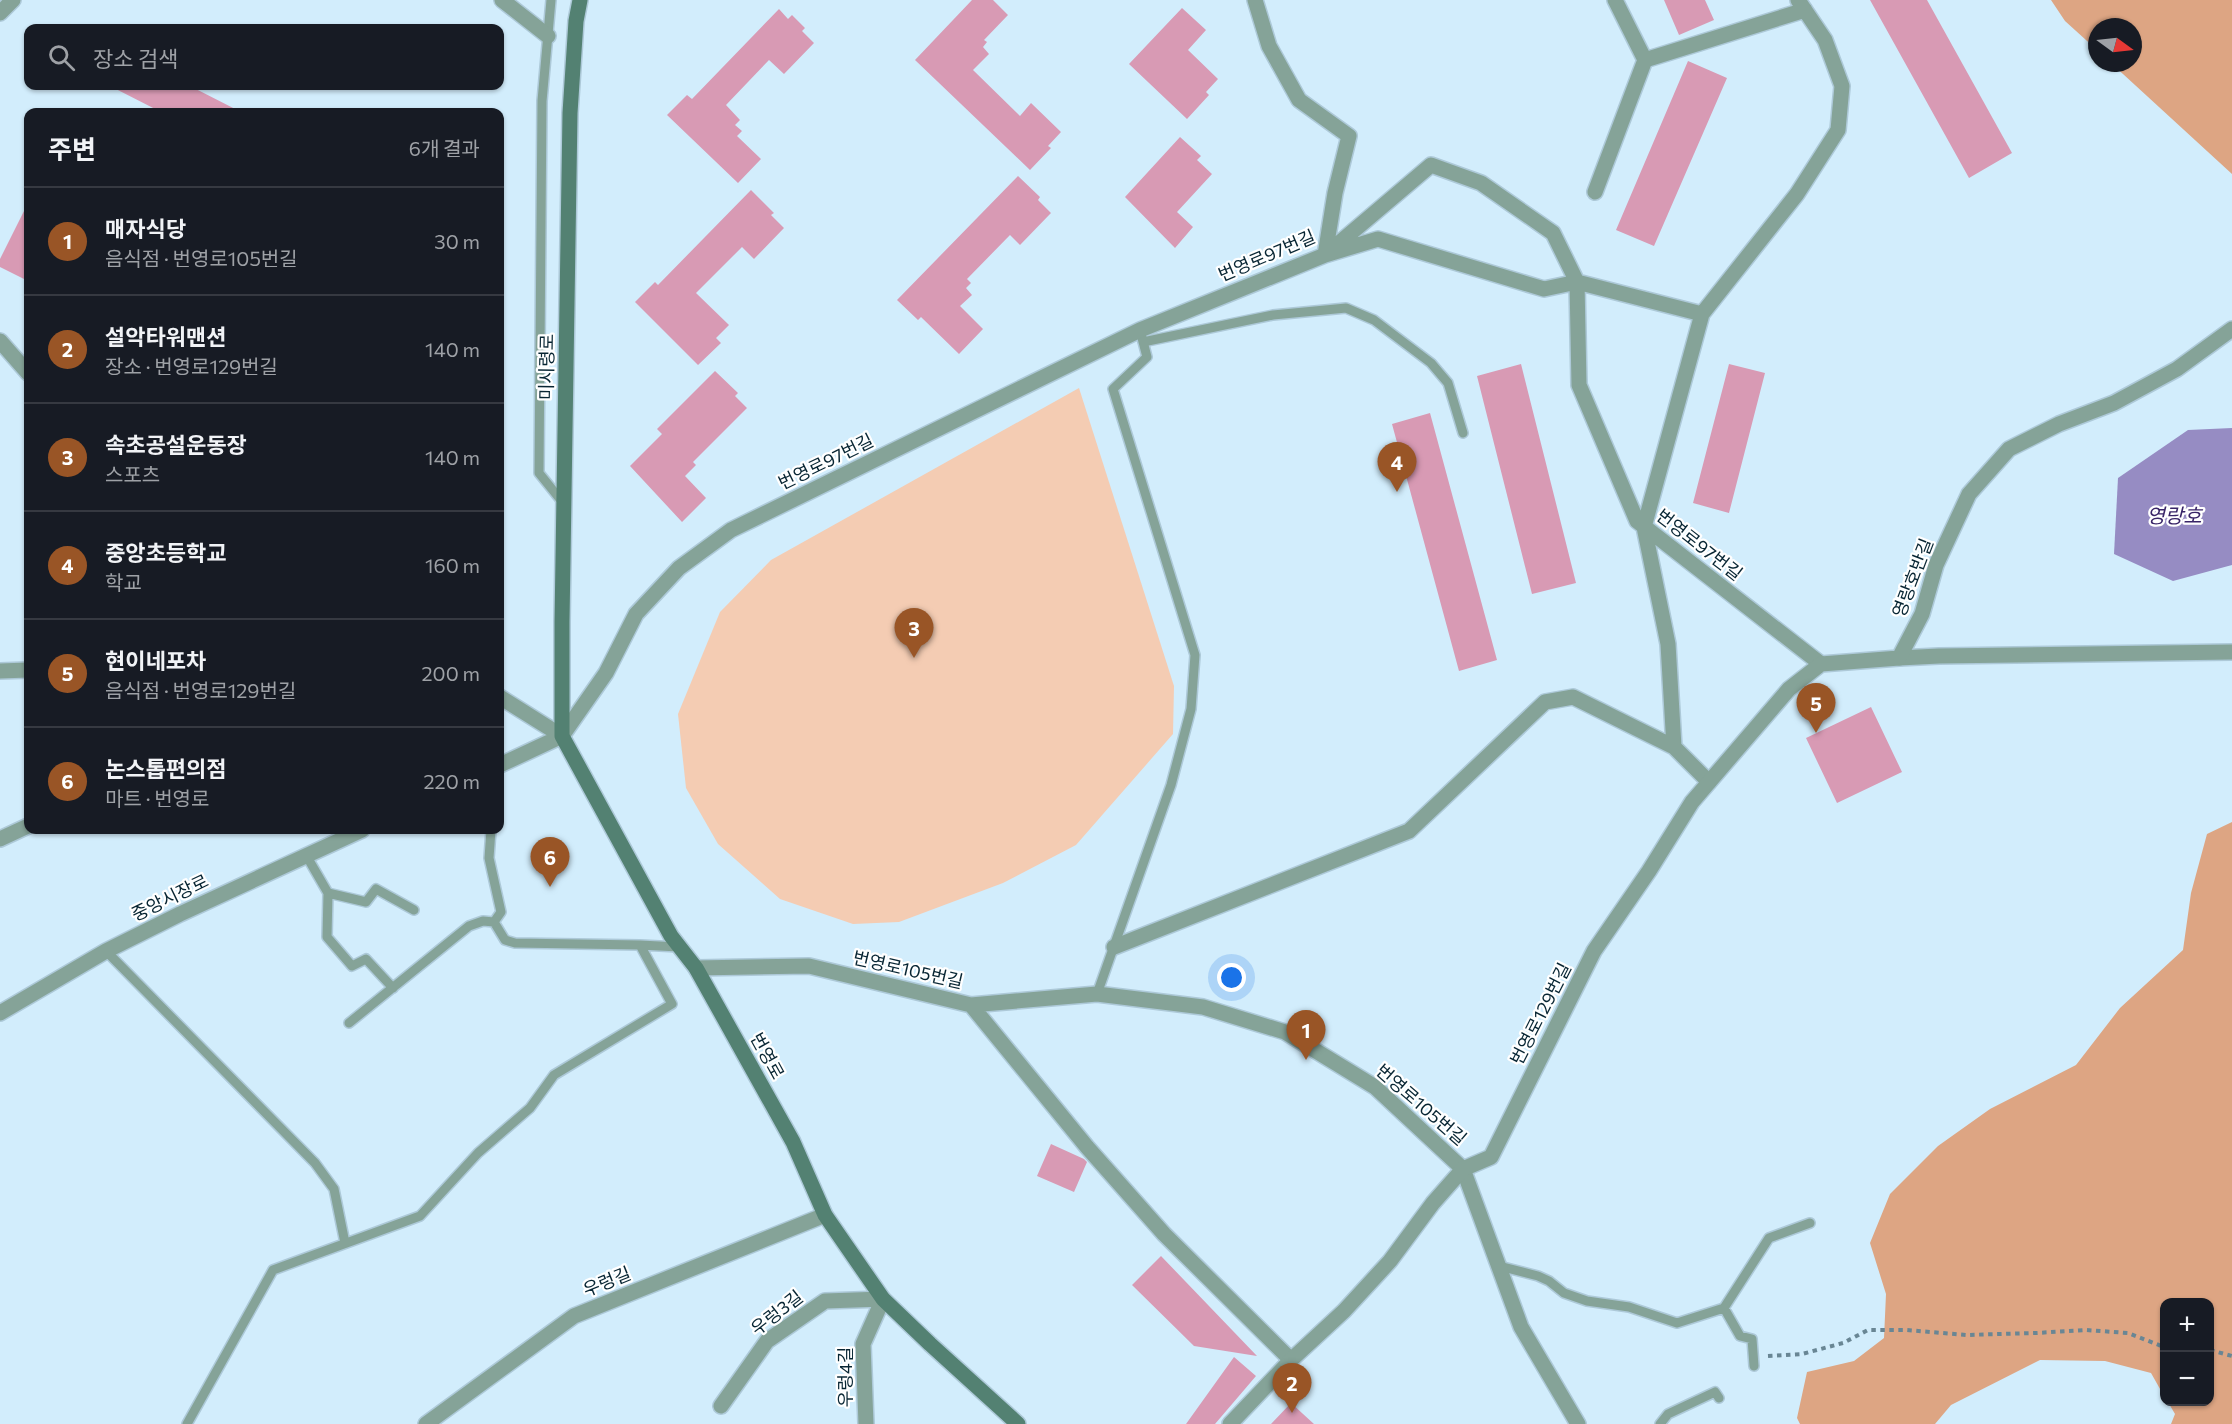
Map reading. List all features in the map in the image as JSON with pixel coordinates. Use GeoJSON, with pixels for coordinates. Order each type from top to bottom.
{"type":"FeatureCollection","features":[{"type":"Feature","properties":{"kind":"main road","name":"미시령로"},"geometry":{"type":"LineString","coordinates":[[562,736],[570,113],[576,21],[580,0]]}},
{"type":"Feature","properties":{"kind":"main road","name":"번영로"},"geometry":{"type":"LineString","coordinates":[[562,736],[670,936],[696,968],[793,1142],[825,1215],[883,1299],[1018,1424]]}},
{"type":"Feature","properties":{"kind":"street"},"geometry":{"type":"LineString","coordinates":[[0,13],[13,0]]}},
{"type":"Feature","properties":{"kind":"street"},"geometry":{"type":"LineString","coordinates":[[502,0],[548,36]]}},
{"type":"Feature","properties":{"kind":"street"},"geometry":{"type":"LineString","coordinates":[[1255,0],[1269,46],[1299,100],[1349,136],[1335,193],[1324,255],[1378,239],[1544,288],[1576,282],[1702,314]]}},
{"type":"Feature","properties":{"kind":"street"},"geometry":{"type":"LineString","coordinates":[[1595,192],[1645,60],[1615,0]]}},
{"type":"Feature","properties":{"kind":"street"},"geometry":{"type":"LineString","coordinates":[[1645,60],[1801,5],[1826,40],[1842,86],[1838,130],[1797,194],[1702,314],[1644,527],[1668,644],[1674,747]]}},
{"type":"Feature","properties":{"kind":"street","name":"번영로97번길"},"geometry":{"type":"LineString","coordinates":[[562,736],[606,673],[636,614],[679,568],[731,530],[1142,336],[1324,255],[1431,165],[1481,183],[1553,233],[1576,282],[1579,385],[1636,521],[1821,664]]}},
{"type":"Feature","properties":{"kind":"street","name":"영랑호반길"},"geometry":{"type":"LineString","coordinates":[[1899,658],[1922,614],[1936,565],[1969,494],[2009,449],[2059,424],[2114,403],[2177,369],[2232,328]]}},
{"type":"Feature","properties":{"kind":"street"},"geometry":{"type":"LineString","coordinates":[[0,341],[24,368]]}},
{"type":"Feature","properties":{"kind":"street"},"geometry":{"type":"LineString","coordinates":[[1821,664],[1939,656],[2232,652]]}},
{"type":"Feature","properties":{"kind":"street","name":"번영로129번길"},"geometry":{"type":"LineString","coordinates":[[1230,1424],[1291,1360],[1344,1311],[1382,1269],[1433,1203],[1463,1169],[1491,1157],[1594,951],[1649,871],[1692,802],[1789,688],[1821,664]]}},
{"type":"Feature","properties":{"kind":"street"},"geometry":{"type":"LineString","coordinates":[[0,671],[24,670]]}},
{"type":"Feature","properties":{"kind":"street"},"geometry":{"type":"LineString","coordinates":[[1114,947],[1409,831],[1545,702],[1574,697],[1674,747],[1709,782]]}},
{"type":"Feature","properties":{"kind":"street","name":"번영로"},"geometry":{"type":"LineString","coordinates":[[504,700],[562,736]]}},
{"type":"Feature","properties":{"kind":"street"},"geometry":{"type":"LineString","coordinates":[[504,763],[562,736]]}},
{"type":"Feature","properties":{"kind":"street"},"geometry":{"type":"LineString","coordinates":[[0,839],[24,828]]}},
{"type":"Feature","properties":{"kind":"street","name":"중앙시장로"},"geometry":{"type":"LineString","coordinates":[[0,1013],[106,951],[353,834]]}},
{"type":"Feature","properties":{"kind":"street","name":"번영로105번길"},"geometry":{"type":"LineString","coordinates":[[696,968],[808,966],[971,1005],[1097,994],[1203,1007],[1285,1032],[1375,1087],[1463,1169],[1521,1327],[1578,1424]]}},
{"type":"Feature","properties":{"kind":"street"},"geometry":{"type":"LineString","coordinates":[[971,1005],[1087,1148],[1164,1234],[1291,1360]]}},
{"type":"Feature","properties":{"kind":"street","name":"우렁길"},"geometry":{"type":"LineString","coordinates":[[426,1424],[574,1316],[825,1215]]}},
{"type":"Feature","properties":{"kind":"street","name":"우렁3길"},"geometry":{"type":"LineString","coordinates":[[721,1406],[767,1341],[825,1300],[883,1299]]}},
{"type":"Feature","properties":{"kind":"street","name":"우렁4길"},"geometry":{"type":"LineString","coordinates":[[866,1424],[863,1344],[883,1299]]}},
{"type":"Feature","properties":{"kind":"lane"},"geometry":{"type":"LineString","coordinates":[[551,0],[542,101],[539,473],[564,504]]}},
{"type":"Feature","properties":{"kind":"lane"},"geometry":{"type":"LineString","coordinates":[[1097,994],[1171,785],[1191,709],[1195,655],[1113,389],[1147,357],[1142,336],[1273,315],[1346,308],[1374,320],[1431,363],[1448,383],[1463,433]]}},
{"type":"Feature","properties":{"kind":"lane"},"geometry":{"type":"LineString","coordinates":[[490,834],[489,858],[501,912],[494,922]]}},
{"type":"Feature","properties":{"kind":"lane"},"geometry":{"type":"LineString","coordinates":[[306,855],[328,893],[327,937],[352,966],[366,959],[393,988]]}},
{"type":"Feature","properties":{"kind":"lane"},"geometry":{"type":"LineString","coordinates":[[328,893],[366,902],[376,889],[414,910]]}},
{"type":"Feature","properties":{"kind":"lane"},"geometry":{"type":"LineString","coordinates":[[349,1023],[469,926],[483,921],[494,922]]}},
{"type":"Feature","properties":{"kind":"lane"},"geometry":{"type":"LineString","coordinates":[[494,922],[505,940],[515,943],[679,947]]}},
{"type":"Feature","properties":{"kind":"lane"},"geometry":{"type":"LineString","coordinates":[[187,1424],[273,1270],[420,1216],[478,1153],[530,1108],[554,1075],[672,1004],[640,945]]}},
{"type":"Feature","properties":{"kind":"lane"},"geometry":{"type":"LineString","coordinates":[[106,951],[315,1163],[334,1189],[345,1244]]}},
{"type":"Feature","properties":{"kind":"lane"},"geometry":{"type":"LineString","coordinates":[[1499,1266],[1538,1276],[1549,1281],[1564,1293],[1587,1300],[1629,1307],[1677,1323],[1724,1308],[1769,1238],[1809,1222]]}},
{"type":"Feature","properties":{"kind":"lane"},"geometry":{"type":"LineString","coordinates":[[1724,1308],[1740,1336],[1752,1339],[1754,1362]]}},
{"type":"Feature","properties":{"kind":"lane"},"geometry":{"type":"LineString","coordinates":[[1660,1424],[1668,1414],[1715,1392],[1719,1398]]}},
{"type":"Feature","properties":{"kind":"path"},"geometry":{"type":"LineString","coordinates":[[1754,1362],[1802,1354],[1843,1343],[1868,1330],[1906,1330],[1966,1335],[2086,1330],[2128,1333],[2160,1345]]}},
{"type":"Feature","properties":{"kind":"path"},"geometry":{"type":"LineString","coordinates":[[2214,1351],[2232,1356]]}},
{"type":"Feature","properties":{"kind":"shaded area"},"geometry":{"type":"Polygon","coordinates":[[[2051,0],[2232,0],[2232,174],[2121,72],[2142,72],[2142,18],[2088,18],[2088,42],[2065,21],[2051,0]]]}},
{"type":"Feature","properties":{"kind":"shaded area"},"geometry":{"type":"Polygon","coordinates":[[[1079,388],[1174,686],[1173,734],[1076,845],[1003,883],[899,922],[853,924],[780,899],[718,844],[686,788],[678,714],[720,612],[771,560],[1079,388]]]}},
{"type":"Feature","properties":{"kind":"shaded area"},"geometry":{"type":"Polygon","coordinates":[[[2232,822],[2232,1424],[2171,1424],[2175,1414],[2170,1406],[2214,1406],[2214,1298],[2160,1298],[2160,1389],[2151,1373],[2105,1361],[2040,1360],[1951,1405],[1935,1424],[1800,1424],[1797,1418],[1807,1372],[1854,1361],[1884,1338],[1886,1294],[1870,1243],[1890,1194],[1938,1146],[1990,1109],[2076,1065],[2120,1008],[2183,950],[2191,893],[2207,834],[2232,822]]]}},
{"type":"Feature","properties":{"kind":"water","name":"영랑호"},"geometry":{"type":"Polygon","coordinates":[[[2232,428],[2232,565],[2173,581],[2114,554],[2118,478],[2188,430],[2232,428]]]}},
{"type":"Feature","properties":{"kind":"building"},"geometry":{"type":"Polygon","coordinates":[[[972,0],[993,0],[1008,15],[984,40],[987,42],[983,47],[989,54],[973,70],[1020,116],[1031,103],[1061,132],[1048,146],[1051,148],[1030,170],[915,60],[972,0]]]}},
{"type":"Feature","properties":{"kind":"building"},"geometry":{"type":"Polygon","coordinates":[[[1664,0],[1705,0],[1714,20],[1679,35],[1664,0]]]}},
{"type":"Feature","properties":{"kind":"building"},"geometry":{"type":"Polygon","coordinates":[[[1870,0],[1927,0],[2012,153],[1969,178],[1870,0]]]}},
{"type":"Feature","properties":{"kind":"building"},"geometry":{"type":"Polygon","coordinates":[[[1182,8],[1206,30],[1188,50],[1218,79],[1206,92],[1209,95],[1187,119],[1129,64],[1182,8]]]}},
{"type":"Feature","properties":{"kind":"building"},"geometry":{"type":"Polygon","coordinates":[[[779,9],[788,19],[792,15],[805,28],[802,31],[814,43],[784,74],[769,60],[726,105],[740,120],[735,125],[742,131],[737,136],[761,159],[738,183],[667,115],[687,95],[692,99],[779,9]]]}},
{"type":"Feature","properties":{"kind":"building"},"geometry":{"type":"Polygon","coordinates":[[[1688,61],[1727,78],[1654,246],[1616,230],[1688,61]]]}},
{"type":"Feature","properties":{"kind":"building"},"geometry":{"type":"Polygon","coordinates":[[[118,90],[198,90],[233,108],[153,108],[118,90]]]}},
{"type":"Feature","properties":{"kind":"building"},"geometry":{"type":"Polygon","coordinates":[[[1180,137],[1201,156],[1197,160],[1212,174],[1177,212],[1193,227],[1175,248],[1125,197],[1180,137]]]}},
{"type":"Feature","properties":{"kind":"building"},"geometry":{"type":"Polygon","coordinates":[[[1018,176],[1040,197],[1038,200],[1051,213],[1020,245],[1010,235],[967,279],[971,283],[966,288],[972,295],[960,306],[983,329],[959,354],[921,317],[918,320],[897,300],[1018,176]]]}},
{"type":"Feature","properties":{"kind":"building"},"geometry":{"type":"Polygon","coordinates":[[[751,190],[774,213],[771,215],[784,228],[754,259],[742,247],[696,293],[729,325],[716,338],[721,343],[698,365],[635,302],[655,282],[658,285],[751,190]]]}},
{"type":"Feature","properties":{"kind":"building"},"geometry":{"type":"Polygon","coordinates":[[[24,211],[24,279],[0,267],[0,259],[24,211]]]}},
{"type":"Feature","properties":{"kind":"building"},"geometry":{"type":"Polygon","coordinates":[[[1521,364],[1576,583],[1532,594],[1477,376],[1521,364]]]}},
{"type":"Feature","properties":{"kind":"building"},"geometry":{"type":"Polygon","coordinates":[[[1729,364],[1765,373],[1729,513],[1693,503],[1729,364]]]}},
{"type":"Feature","properties":{"kind":"building"},"geometry":{"type":"Polygon","coordinates":[[[715,371],[738,393],[735,396],[747,408],[693,462],[696,465],[685,476],[706,498],[682,522],[630,466],[662,434],[657,429],[715,371]]]}},
{"type":"Feature","properties":{"kind":"building"},"geometry":{"type":"Polygon","coordinates":[[[1430,413],[1497,660],[1459,671],[1392,424],[1430,413]]]}},
{"type":"Feature","properties":{"kind":"building"},"geometry":{"type":"Polygon","coordinates":[[[1871,707],[1902,772],[1837,803],[1806,738],[1871,707]]]}},
{"type":"Feature","properties":{"kind":"building"},"geometry":{"type":"Polygon","coordinates":[[[1051,1144],[1087,1162],[1074,1192],[1037,1176],[1051,1144]]]}},
{"type":"Feature","properties":{"kind":"building"},"geometry":{"type":"Polygon","coordinates":[[[1161,1256],[1257,1356],[1194,1346],[1132,1285],[1161,1256]]]}},
{"type":"Feature","properties":{"kind":"building"},"geometry":{"type":"Polygon","coordinates":[[[1234,1357],[1256,1376],[1215,1424],[1186,1424],[1234,1357]]]}},
{"type":"Feature","properties":{"kind":"building"},"geometry":{"type":"Polygon","coordinates":[[[1291,1403],[1314,1424],[1271,1424],[1291,1403]]]}},
{"type":"Feature","properties":{"kind":"place","name":"중앙초등학교"},"geometry":{"type":"Point","coordinates":[1397,492]}},
{"type":"Feature","properties":{"kind":"place","name":"속초공설운동장"},"geometry":{"type":"Point","coordinates":[914,658]}},
{"type":"Feature","properties":{"kind":"place","name":"현이네포차"},"geometry":{"type":"Point","coordinates":[1816,733]}},
{"type":"Feature","properties":{"kind":"place","name":"논스톱편의점"},"geometry":{"type":"Point","coordinates":[550,887]}},
{"type":"Feature","properties":{"kind":"place","name":"매자식당"},"geometry":{"type":"Point","coordinates":[1306,1060]}},
{"type":"Feature","properties":{"kind":"place","name":"설악타워맨션"},"geometry":{"type":"Point","coordinates":[1292,1413]}}]}
